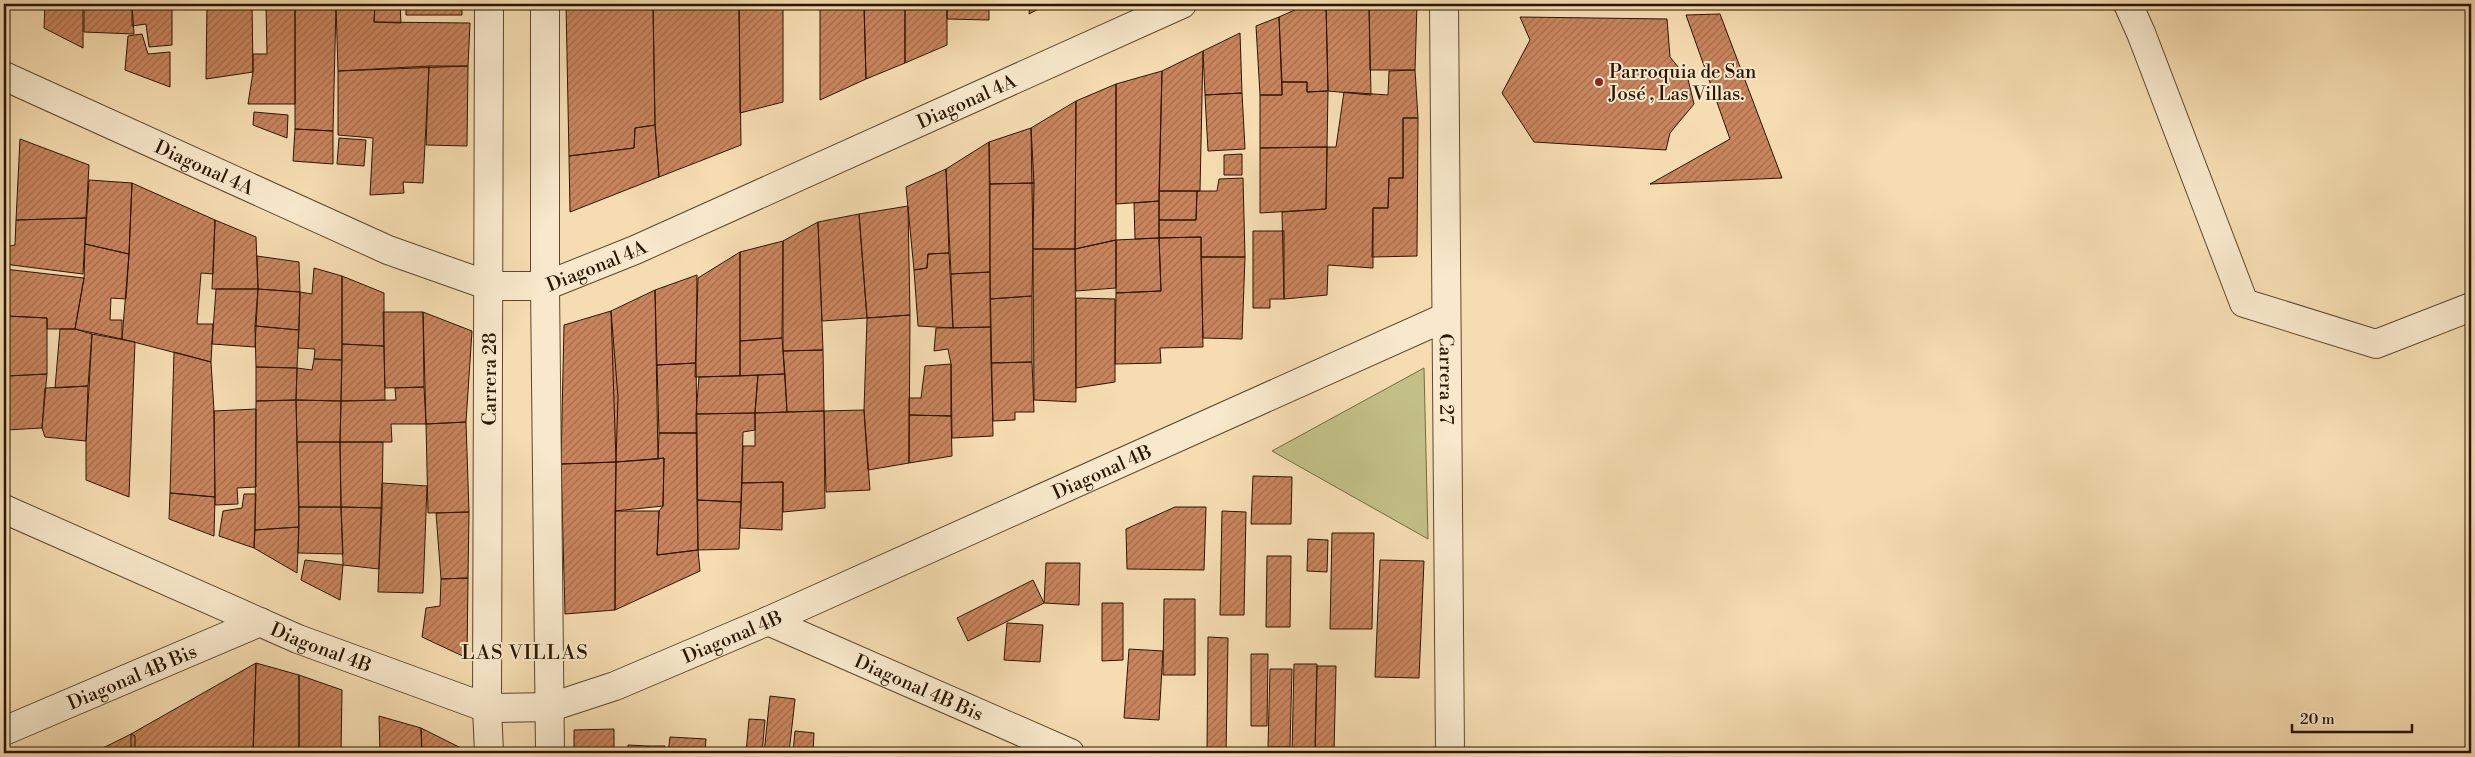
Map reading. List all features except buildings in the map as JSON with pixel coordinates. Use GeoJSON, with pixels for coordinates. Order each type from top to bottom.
{"type":"FeatureCollection","features":[{"type":"Feature","properties":{"kind":"street","name":"Carrera 28"},"geometry":{"type":"LineString","coordinates":[[489,4],[490,286],[487,708],[489,753]]}},
{"type":"Feature","properties":{"kind":"street"},"geometry":{"type":"LineString","coordinates":[[545,4],[545,286],[550,753]]}},
{"type":"Feature","properties":{"kind":"street","name":"Diagonal 4A"},"geometry":{"type":"LineString","coordinates":[[4,76],[388,250],[490,286],[545,286],[644,246],[1182,4]]}},
{"type":"Feature","properties":{"kind":"street","name":"Carrera 27"},"geometry":{"type":"LineString","coordinates":[[1444,4],[1450,753]]}},
{"type":"Feature","properties":{"kind":"street"},"geometry":{"type":"LineString","coordinates":[[2128,4],[2141,33],[2244,303],[2376,344],[2471,307]]}},
{"type":"Feature","properties":{"kind":"street","name":"Diagonal 4B"},"geometry":{"type":"LineString","coordinates":[[4,509],[298,639],[487,708],[551,707],[615,686],[768,621],[1446,317]]}},
{"type":"Feature","properties":{"kind":"street","name":"Diagonal 4B Bis"},"geometry":{"type":"LineString","coordinates":[[768,621],[1070,753]]}},
{"type":"Feature","properties":{"kind":"street","name":"Diagonal 4B Bis"},"geometry":{"type":"LineString","coordinates":[[4,732],[260,622]]}},
{"type":"Feature","properties":{"kind":"shaded area"},"geometry":{"type":"Polygon","coordinates":[[[1424,368],[1428,539],[1272,451],[1424,368]]]}},
{"type":"Feature","properties":{"kind":"place","name":"Parroquia de San José , Las Villas."},"geometry":{"type":"Point","coordinates":[1599,82]}},
{"type":"Feature","properties":{"kind":"district","name":"LAS VILLAS"},"geometry":{"type":"Point","coordinates":[525,652]}}]}
